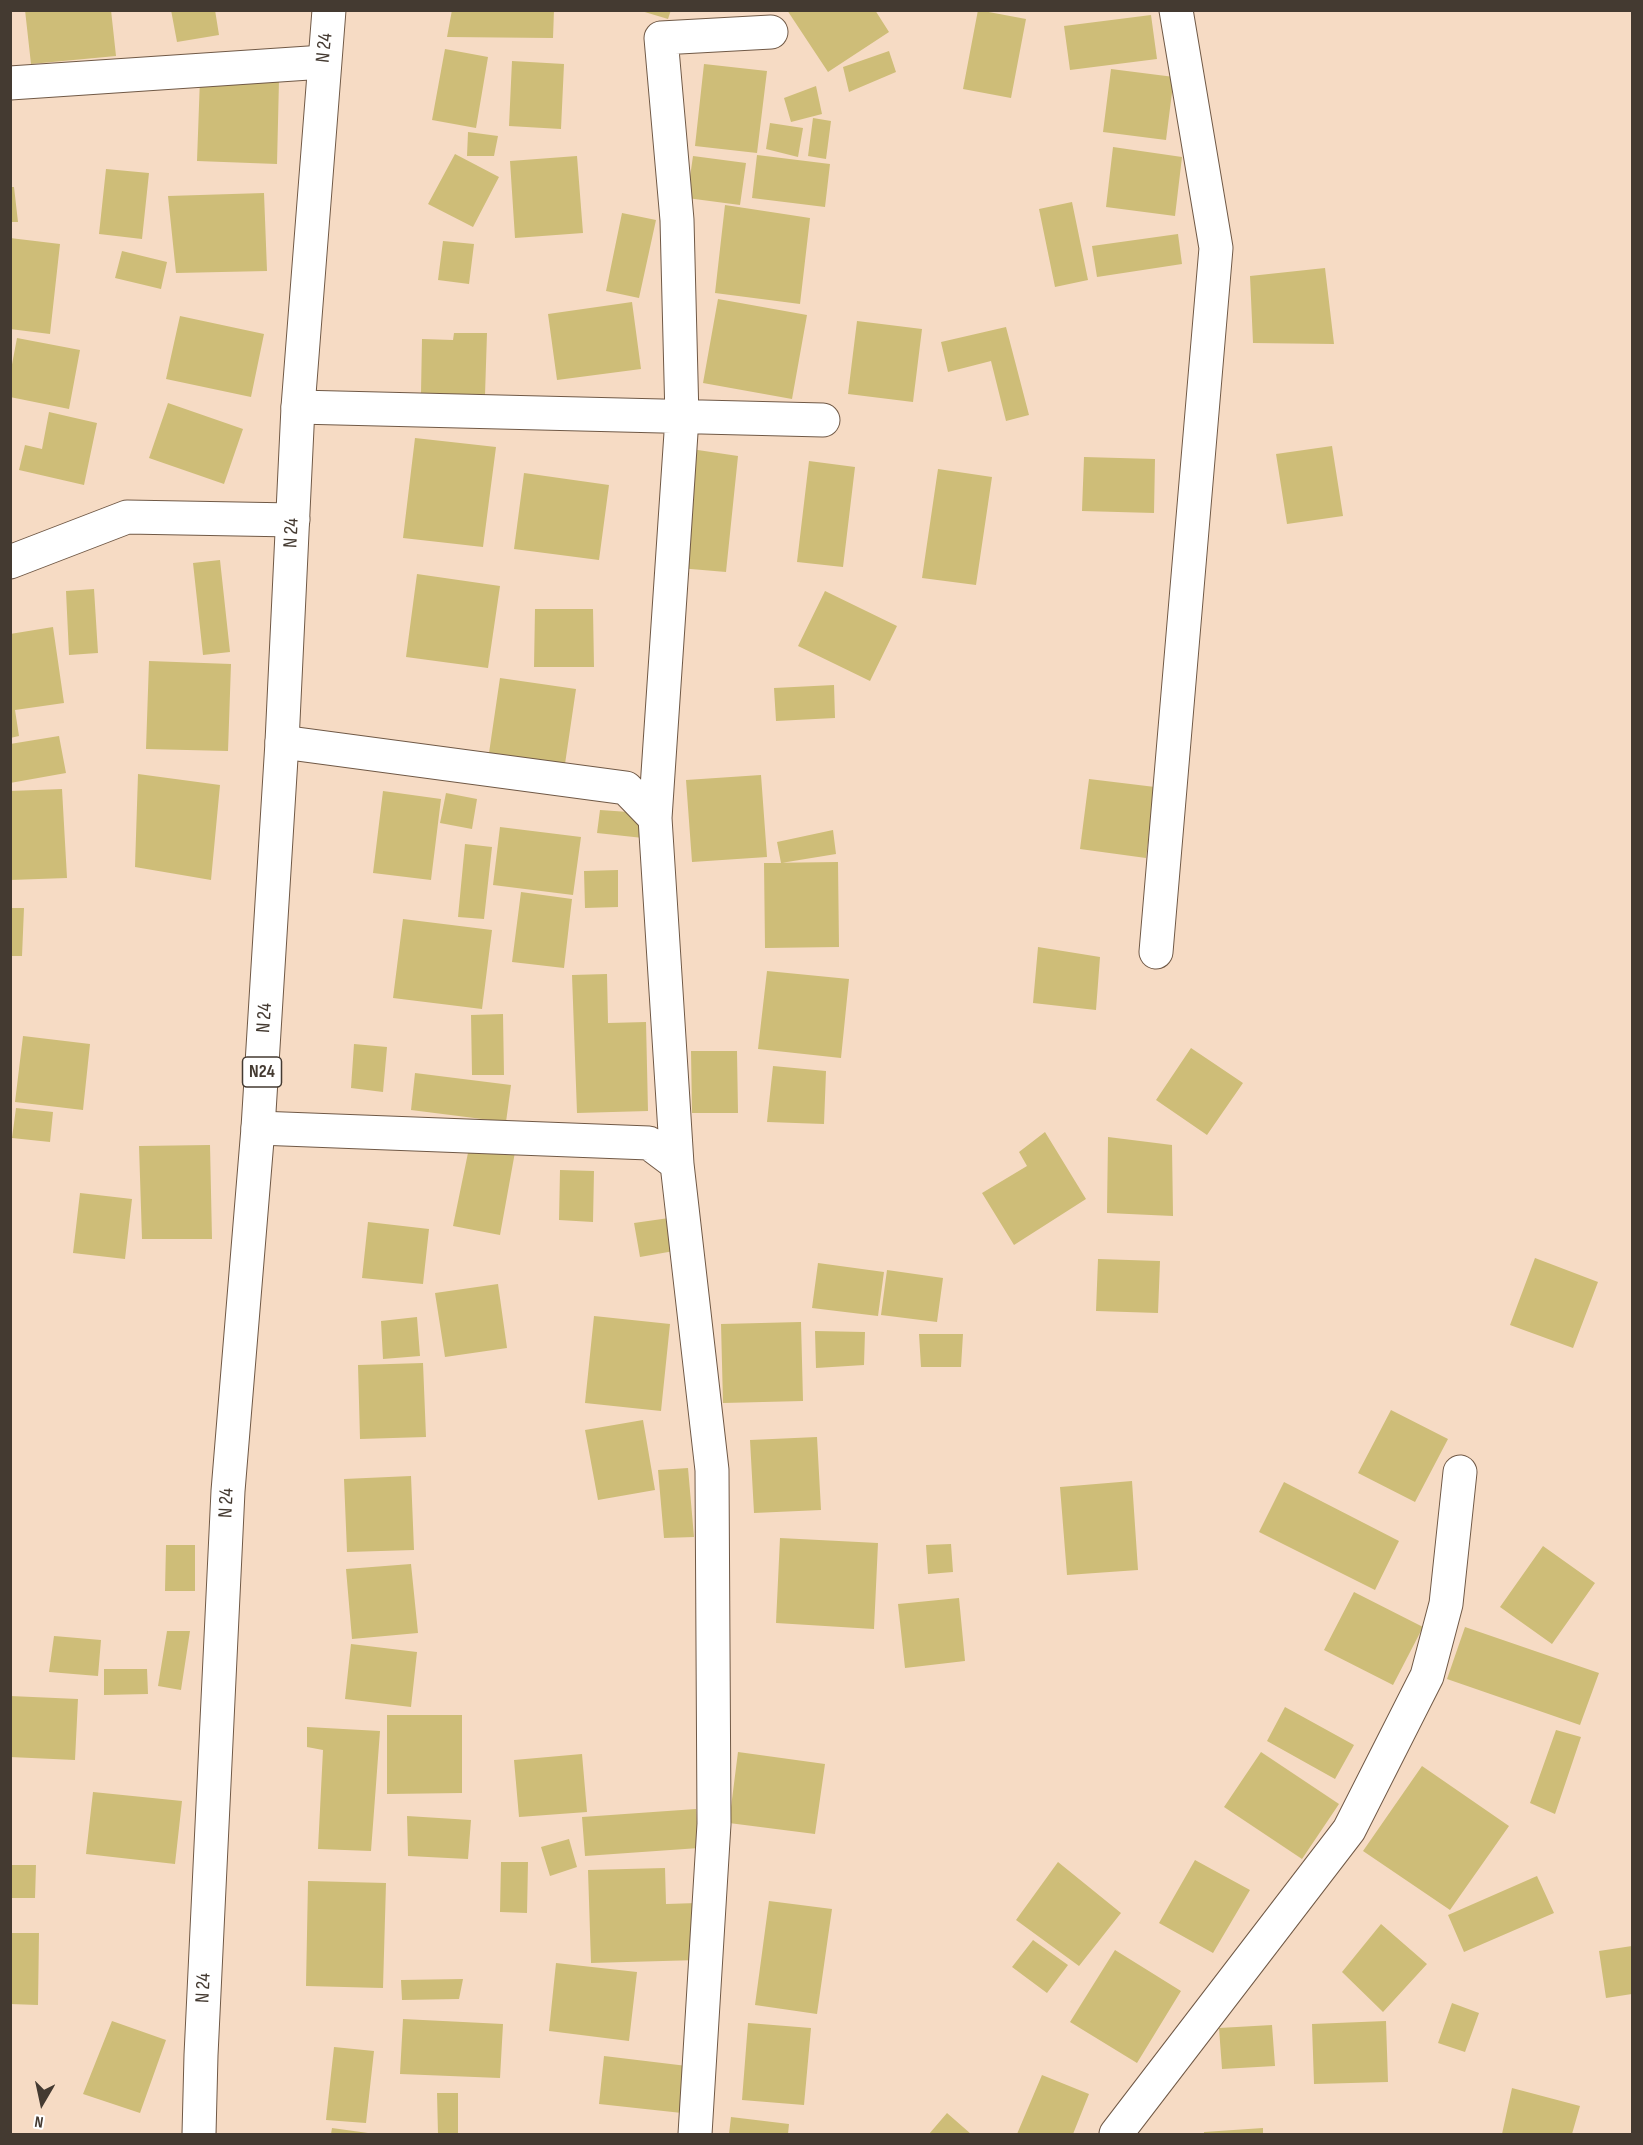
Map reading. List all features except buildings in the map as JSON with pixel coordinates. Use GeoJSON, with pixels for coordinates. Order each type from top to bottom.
{"type":"FeatureCollection","features":[{"type":"Feature","properties":{"kind":"street","name":"N 24"},"geometry":{"type":"LineString","coordinates":[[199,2134],[228,1491],[258,1128],[282,742],[298,407],[329,10]]}},
{"type":"Feature","properties":{"kind":"street"},"geometry":{"type":"LineString","coordinates":[[1156,952],[1216,248],[1176,10]]}},
{"type":"Feature","properties":{"kind":"street"},"geometry":{"type":"LineString","coordinates":[[695,2134],[714,1824],[712,1470],[677,1164],[655,818],[682,418],[677,220],[661,38],[771,32]]}},
{"type":"Feature","properties":{"kind":"street"},"geometry":{"type":"LineString","coordinates":[[10,82],[324,62]]}},
{"type":"Feature","properties":{"kind":"street"},"geometry":{"type":"LineString","coordinates":[[298,407],[823,420]]}},
{"type":"Feature","properties":{"kind":"street"},"geometry":{"type":"LineString","coordinates":[[10,562],[127,517],[293,520]]}},
{"type":"Feature","properties":{"kind":"street"},"geometry":{"type":"LineString","coordinates":[[282,742],[626,788],[655,818]]}},
{"type":"Feature","properties":{"kind":"street"},"geometry":{"type":"LineString","coordinates":[[258,1128],[648,1143],[677,1164]]}},
{"type":"Feature","properties":{"kind":"street"},"geometry":{"type":"LineString","coordinates":[[1116,2134],[1349,1830],[1427,1676],[1446,1604],[1460,1473]]}}]}
